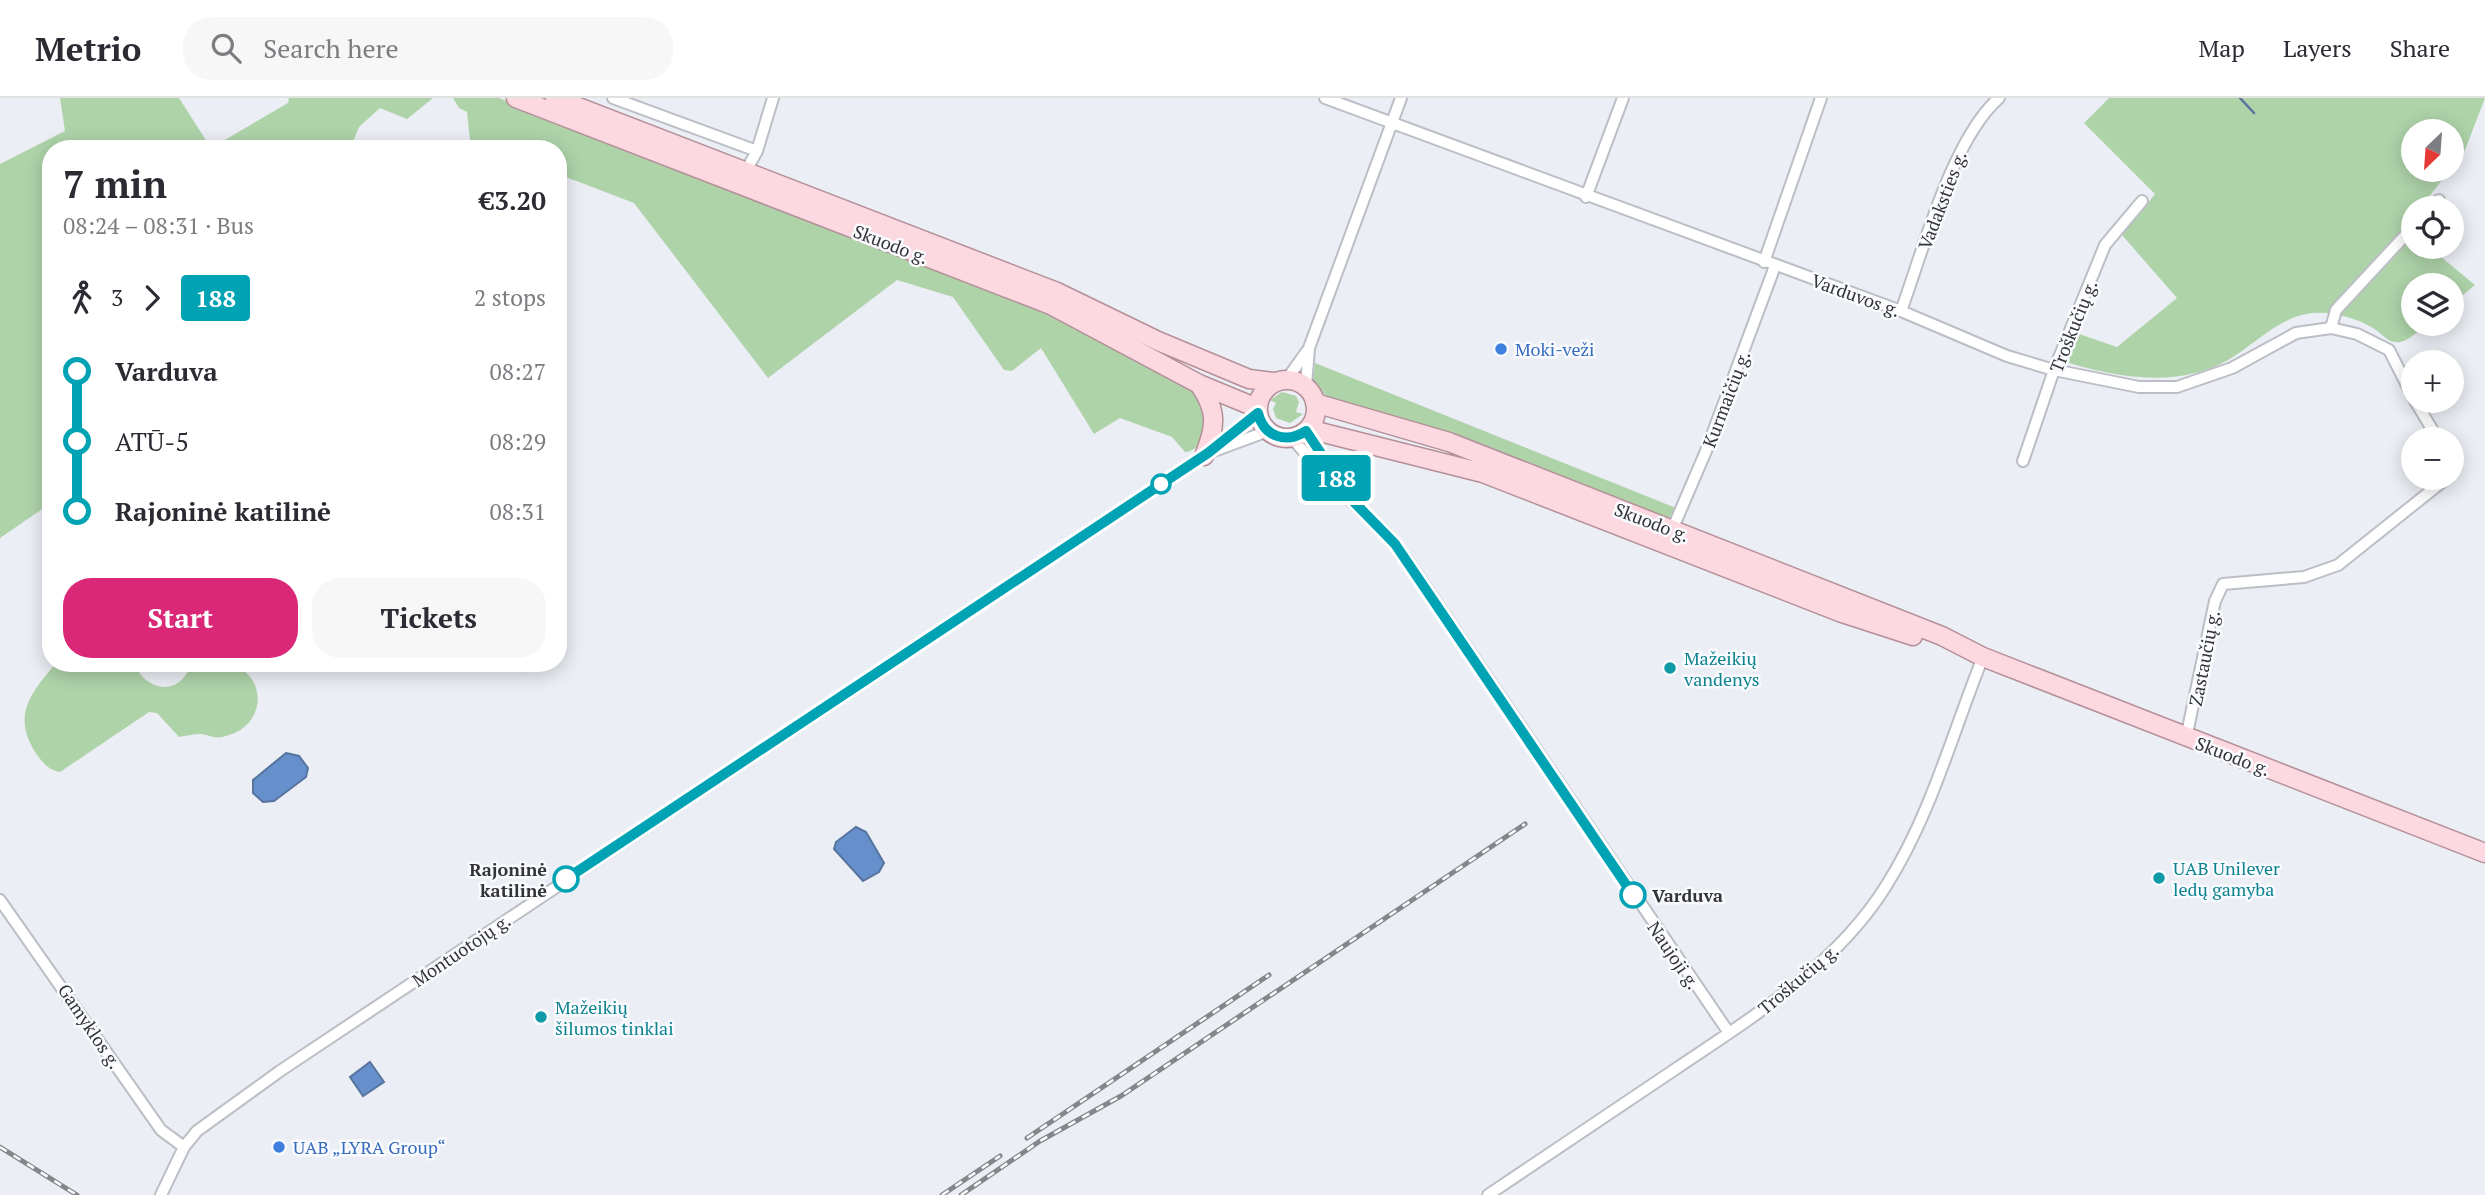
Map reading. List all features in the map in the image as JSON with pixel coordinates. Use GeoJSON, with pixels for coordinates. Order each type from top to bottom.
{"type":"FeatureCollection","features":[{"type":"Feature","properties":{"kind":"main road","name":"Skuodo g."},"geometry":{"type":"LineString","coordinates":[[516,98],[1057,292],[1158,341],[1239,375],[1259,382],[1281,381]]}},
{"type":"Feature","properties":{"kind":"main road","name":"Skuodo g."},"geometry":{"type":"LineString","coordinates":[[555,98],[1051,305],[1199,384],[1257,411]]}},
{"type":"Feature","properties":{"kind":"main road"},"geometry":{"type":"LineString","coordinates":[[1281,381],[1306,386],[1315,403],[1315,414],[1302,432],[1279,437],[1268,431],[1257,411],[1260,395],[1281,381]]}},
{"type":"Feature","properties":{"kind":"main road"},"geometry":{"type":"LineString","coordinates":[[1199,384],[1215,415],[1206,454]]}},
{"type":"Feature","properties":{"kind":"main road","name":"Skuodo g."},"geometry":{"type":"LineString","coordinates":[[1315,403],[1449,442],[1942,636],[1983,657]]}},
{"type":"Feature","properties":{"kind":"main road","name":"Skuodo g."},"geometry":{"type":"LineString","coordinates":[[1302,432],[1483,473],[1842,613],[1983,657],[2485,853]]}},
{"type":"Feature","properties":{"kind":"street"},"geometry":{"type":"LineString","coordinates":[[613,98],[757,150]]}},
{"type":"Feature","properties":{"kind":"street"},"geometry":{"type":"LineString","coordinates":[[742,178],[757,150],[773,98]]}},
{"type":"Feature","properties":{"kind":"street","name":"Varduvos g."},"geometry":{"type":"LineString","coordinates":[[1325,98],[1586,197],[1900,311],[2007,356],[2054,370],[2139,387],[2177,387],[2232,368],[2296,333],[2332,328],[2357,334],[2389,350],[2401,374]]}},
{"type":"Feature","properties":{"kind":"street"},"geometry":{"type":"LineString","coordinates":[[1306,386],[1309,348],[1401,98]]}},
{"type":"Feature","properties":{"kind":"street"},"geometry":{"type":"LineString","coordinates":[[1586,197],[1623,98]]}},
{"type":"Feature","properties":{"kind":"street","name":"Kurmaičių g."},"geometry":{"type":"LineString","coordinates":[[1672,530],[1702,461],[1770,264],[1822,98]]}},
{"type":"Feature","properties":{"kind":"street","name":"Vadaksties g."},"geometry":{"type":"LineString","coordinates":[[1900,311],[1961,148],[1983,112],[1999,98]]}},
{"type":"Feature","properties":{"kind":"street","name":"Troškučių g."},"geometry":{"type":"LineString","coordinates":[[2023,461],[2054,370],[2105,245],[2142,201]]}},
{"type":"Feature","properties":{"kind":"street"},"geometry":{"type":"LineString","coordinates":[[2332,328],[2336,310],[2401,240]]}},
{"type":"Feature","properties":{"kind":"street"},"geometry":{"type":"LineString","coordinates":[[1281,381],[1309,348]]}},
{"type":"Feature","properties":{"kind":"street","name":"Montuotojų g."},"geometry":{"type":"LineString","coordinates":[[161,1195],[184,1147],[197,1131],[280,1071],[1206,454],[1257,411]]}},
{"type":"Feature","properties":{"kind":"street","name":"Montuotojų g."},"geometry":{"type":"LineString","coordinates":[[1206,454],[1268,431]]}},
{"type":"Feature","properties":{"kind":"street","name":"Naujoji g."},"geometry":{"type":"LineString","coordinates":[[1302,432],[1331,483],[1352,500],[1406,558],[1729,1033]]}},
{"type":"Feature","properties":{"kind":"street","name":"Zastaučių g."},"geometry":{"type":"LineString","coordinates":[[2186,738],[2215,601],[2223,584],[2304,577],[2337,565],[2432,490]]}},
{"type":"Feature","properties":{"kind":"street","name":"Troškučių g."},"geometry":{"type":"LineString","coordinates":[[1488,1195],[1729,1033],[1825,960],[1849,936],[1887,885],[1929,805],[1983,657]]}},
{"type":"Feature","properties":{"kind":"street","name":"Gamyklos g."},"geometry":{"type":"LineString","coordinates":[[0,900],[161,1130],[184,1147]]}},
{"type":"Feature","properties":{"kind":"green space"},"geometry":{"type":"Polygon","coordinates":[[[60,98],[179,98],[206,140],[47,140],[65,131],[60,98]]]}},
{"type":"Feature","properties":{"kind":"green space"},"geometry":{"type":"Polygon","coordinates":[[[289,98],[433,98],[407,119],[380,108],[359,127],[354,140],[225,140],[288,103],[289,98]]]}},
{"type":"Feature","properties":{"kind":"green space"},"geometry":{"type":"Polygon","coordinates":[[[453,98],[499,98],[1037,306],[1193,390],[1209,411],[1203,437],[1197,447],[1185,452],[1172,437],[1120,418],[1094,434],[1041,348],[1012,371],[1004,370],[953,297],[897,280],[768,378],[634,203],[567,177],[567,140],[470,140],[467,112],[459,108],[453,98]]]}},
{"type":"Feature","properties":{"kind":"green space"},"geometry":{"type":"Polygon","coordinates":[[[2109,98],[2485,98],[2464,151],[2464,119],[2401,119],[2401,182],[2441,182],[2429,196],[2401,196],[2401,259],[2444,259],[2460,273],[2401,273],[2401,336],[2412,336],[2400,342],[2389,340],[2358,321],[2332,314],[2314,313],[2295,317],[2228,360],[2189,374],[2148,378],[2127,376],[2066,362],[2079,334],[2117,347],[2177,298],[2122,235],[2155,194],[2084,123],[2109,98]]]}},
{"type":"Feature","properties":{"kind":"green space"},"geometry":{"type":"Polygon","coordinates":[[[42,143],[42,509],[0,538],[0,164],[42,143]]]}},
{"type":"Feature","properties":{"kind":"green space"},"geometry":{"type":"Polygon","coordinates":[[[2464,276],[2475,285],[2464,294],[2464,276]]]}},
{"type":"Feature","properties":{"kind":"green space"},"geometry":{"type":"Polygon","coordinates":[[[1315,363],[1676,508],[1669,518],[1664,520],[1329,400],[1313,380],[1315,363]]]}},
{"type":"Feature","properties":{"kind":"green space"},"geometry":{"type":"Polygon","coordinates":[[[1282,392],[1296,396],[1299,402],[1296,412],[1303,414],[1290,423],[1276,418],[1273,409],[1276,403],[1270,400],[1282,392]]]}},
{"type":"Feature","properties":{"kind":"green space"},"geometry":{"type":"Polygon","coordinates":[[[49,672],[139,672],[153,684],[169,687],[177,684],[187,672],[244,672],[256,688],[257,703],[252,718],[240,730],[222,737],[200,734],[179,737],[157,713],[149,712],[60,772],[40,759],[28,739],[25,727],[28,705],[49,672]]]}},
{"type":"Feature","properties":{"kind":"water"},"geometry":{"type":"Polygon","coordinates":[[[286,753],[299,756],[308,768],[306,777],[274,801],[263,802],[253,793],[253,780],[286,753]]]}},
{"type":"Feature","properties":{"kind":"water"},"geometry":{"type":"Polygon","coordinates":[[[856,827],[866,832],[884,863],[879,872],[863,881],[834,849],[836,842],[856,827]]]}},
{"type":"Feature","properties":{"kind":"water"},"geometry":{"type":"Polygon","coordinates":[[[370,1062],[384,1082],[363,1096],[350,1077],[370,1062]]]}},
{"type":"Feature","properties":{"kind":"waterway"},"geometry":{"type":"LineString","coordinates":[[2240,98],[2254,113]]}},
{"type":"Feature","properties":{"kind":"railway"},"geometry":{"type":"LineString","coordinates":[[961,1195],[1040,1141],[1121,1096],[1525,824]]}},
{"type":"Feature","properties":{"kind":"railway"},"geometry":{"type":"LineString","coordinates":[[1027,1138],[1269,975]]}},
{"type":"Feature","properties":{"kind":"railway"},"geometry":{"type":"LineString","coordinates":[[0,1147],[77,1195]]}},
{"type":"Feature","properties":{"kind":"railway"},"geometry":{"type":"LineString","coordinates":[[942,1195],[1000,1156]]}},
{"type":"Feature","properties":{"kind":"bus line","name":"188"},"geometry":{"type":"LineString","coordinates":[[566,879],[1208,453],[1258,413],[1263,426],[1273,435],[1292,438],[1306,431],[1316,450],[1352,500],[1385,532],[1406,558],[1633,895]]}},
{"type":"Feature","properties":{"kind":"place","name":"Moki-veži"},"geometry":{"type":"Point","coordinates":[1501,349]}},
{"type":"Feature","properties":{"kind":"place","name":"Mažeikių vandenys"},"geometry":{"type":"Point","coordinates":[1670,668]}},
{"type":"Feature","properties":{"kind":"place","name":"UAB Unilever ledų gamyba"},"geometry":{"type":"Point","coordinates":[2159,878]}},
{"type":"Feature","properties":{"kind":"place","name":"Rajoninė katilinė"},"geometry":{"type":"Point","coordinates":[566,879]}},
{"type":"Feature","properties":{"kind":"place","name":"Varduva"},"geometry":{"type":"Point","coordinates":[1633,895]}},
{"type":"Feature","properties":{"kind":"place","name":"Mažeikių šilumos tinklai"},"geometry":{"type":"Point","coordinates":[541,1017]}},
{"type":"Feature","properties":{"kind":"place","name":"UAB „LYRA Group“"},"geometry":{"type":"Point","coordinates":[279,1147]}}]}
